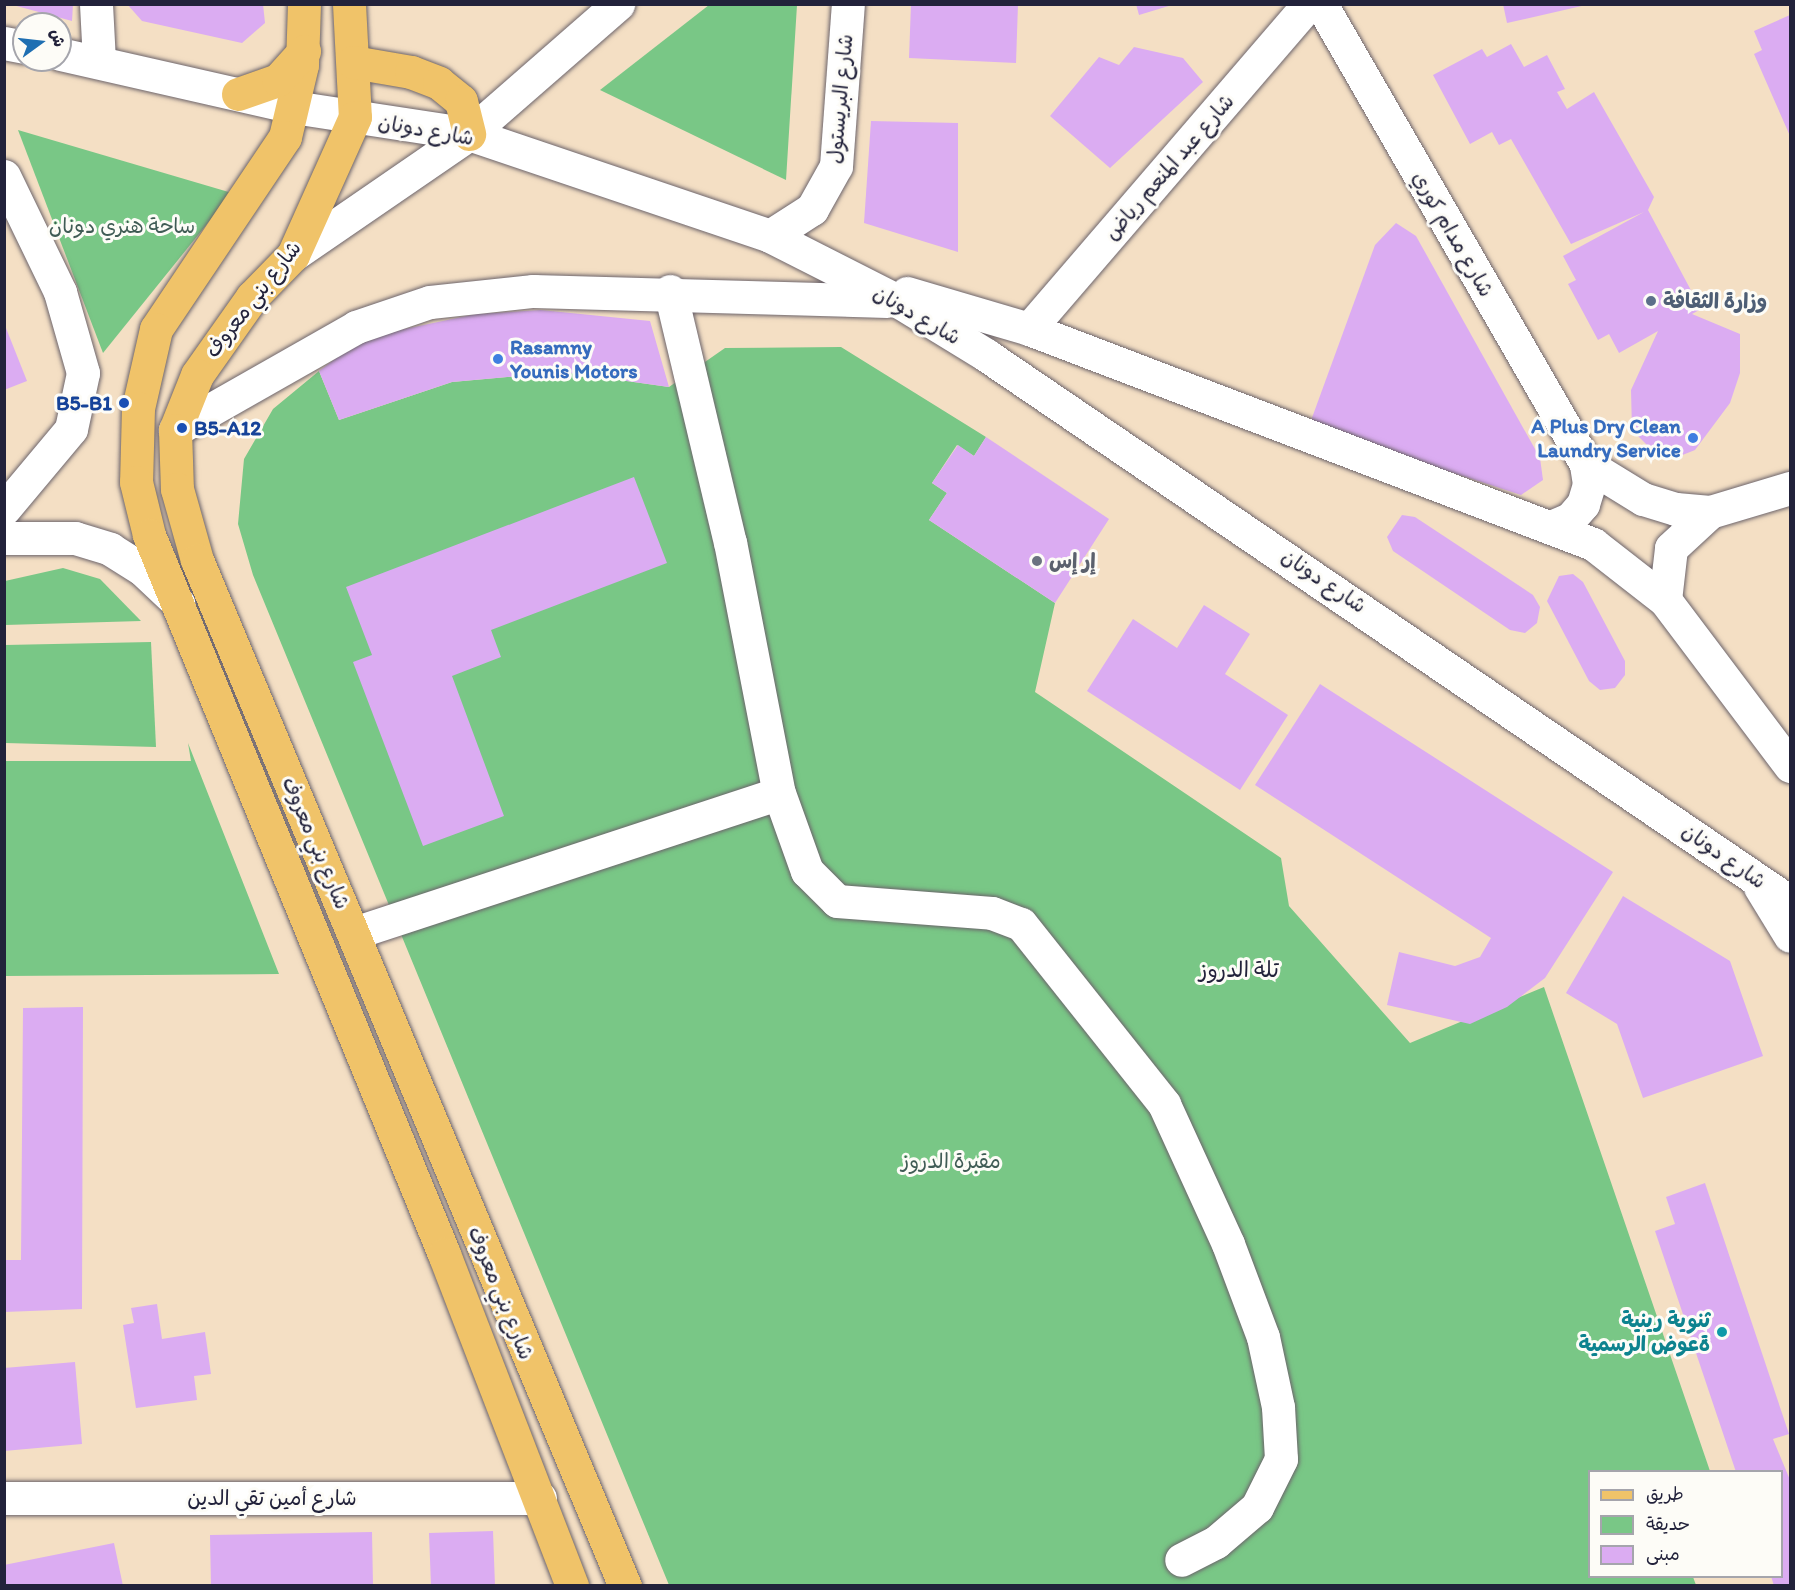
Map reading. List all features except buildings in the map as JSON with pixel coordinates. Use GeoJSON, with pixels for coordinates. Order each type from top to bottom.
{"type":"FeatureCollection","features":[{"type":"Feature","properties":{"kind":"main road","name":"شارع بني معروف"},"geometry":{"type":"LineString","coordinates":[[304,4],[304,51],[285,137],[156,329],[142,376],[134,443],[136,482],[149,535],[299,894],[540,1498],[572,1586]]}},
{"type":"Feature","properties":{"kind":"main road"},"geometry":{"type":"LineString","coordinates":[[349,4],[355,117]]}},
{"type":"Feature","properties":{"kind":"main road"},"geometry":{"type":"LineString","coordinates":[[238,94],[278,80],[304,51]]}},
{"type":"Feature","properties":{"kind":"main road"},"geometry":{"type":"LineString","coordinates":[[353,63],[411,72],[439,83],[461,101],[469,134]]}},
{"type":"Feature","properties":{"kind":"main road","name":"شارع بني معروف"},"geometry":{"type":"LineString","coordinates":[[355,117],[293,255],[214,348],[175,430],[177,489],[197,560],[354,933],[596,1527],[625,1586]]}},
{"type":"Feature","properties":{"kind":"main road"},"geometry":{"type":"LineString","coordinates":[[299,894],[331,879]]}},
{"type":"Feature","properties":{"kind":"street"},"geometry":{"type":"LineString","coordinates":[[96,4],[99,62]]}},
{"type":"Feature","properties":{"kind":"street"},"geometry":{"type":"LineString","coordinates":[[293,255],[469,134],[618,4]]}},
{"type":"Feature","properties":{"kind":"street","name":"شارع البريستول"},"geometry":{"type":"LineString","coordinates":[[770,236],[812,209],[836,166],[848,4]]}},
{"type":"Feature","properties":{"kind":"street","name":"شارع عبد المنعم رياض"},"geometry":{"type":"LineString","coordinates":[[1029,329],[1309,4]]}},
{"type":"Feature","properties":{"kind":"street","name":"شارع مدام كوري"},"geometry":{"type":"LineString","coordinates":[[1321,4],[1586,464],[1589,484],[1583,504],[1570,519],[1551,527]]}},
{"type":"Feature","properties":{"kind":"street","name":"شارع دونان"},"geometry":{"type":"LineString","coordinates":[[72,56],[293,107],[469,134],[770,236],[898,301],[1299,564],[1791,902]]}},
{"type":"Feature","properties":{"kind":"street"},"geometry":{"type":"LineString","coordinates":[[4,176],[60,292],[83,373],[71,429],[4,509]]}},
{"type":"Feature","properties":{"kind":"street","name":"شارع دونان"},"geometry":{"type":"LineString","coordinates":[[847,275],[1029,329],[1551,527],[1613,556],[1665,600],[1791,766]]}},
{"type":"Feature","properties":{"kind":"street"},"geometry":{"type":"LineString","coordinates":[[175,430],[390,312],[480,295],[670,291],[898,301]]}},
{"type":"Feature","properties":{"kind":"street"},"geometry":{"type":"LineString","coordinates":[[670,291],[730,542],[779,793],[807,871],[837,901],[992,913],[1021,924],[1128,1055],[1179,1129],[1263,1337],[1282,1444],[1277,1474],[1257,1507],[1216,1542],[1181,1560]]}},
{"type":"Feature","properties":{"kind":"street","name":"شارع مدام كوري"},"geometry":{"type":"LineString","coordinates":[[1586,464],[1643,499],[1710,512]]}},
{"type":"Feature","properties":{"kind":"street"},"geometry":{"type":"LineString","coordinates":[[1665,600],[1665,565],[1671,548],[1681,533],[1710,512],[1791,488]]}},
{"type":"Feature","properties":{"kind":"street"},"geometry":{"type":"LineString","coordinates":[[4,538],[75,538],[110,549],[142,569],[178,603]]}},
{"type":"Feature","properties":{"kind":"street"},"geometry":{"type":"LineString","coordinates":[[354,933],[779,793]]}},
{"type":"Feature","properties":{"kind":"street"},"geometry":{"type":"LineString","coordinates":[[1753,877],[1791,936]]}},
{"type":"Feature","properties":{"kind":"street","name":"شارع أمين تقي الدين"},"geometry":{"type":"LineString","coordinates":[[4,1498],[540,1498]]}},
{"type":"Feature","properties":{"kind":"green space"},"geometry":{"type":"Polygon","coordinates":[[[709,5],[797,5],[786,180],[600,90],[709,5]]]}},
{"type":"Feature","properties":{"kind":"green space","name":"ساحة هنري دونان"},"geometry":{"type":"Polygon","coordinates":[[[18,130],[232,193],[103,353],[18,130]]]}},
{"type":"Feature","properties":{"kind":"green space","name":"مقبرة الدروز"},"geometry":{"type":"Polygon","coordinates":[[[841,347],[986,437],[974,456],[957,445],[932,483],[947,493],[929,520],[1055,603],[1035,692],[1281,858],[1289,906],[1410,1043],[1544,987],[1710,1470],[1588,1470],[1588,1578],[1693,1578],[1696,1585],[669,1585],[253,575],[238,524],[244,459],[273,409],[319,371],[339,420],[452,382],[563,372],[669,387],[725,348],[841,347]]]}},
{"type":"Feature","properties":{"kind":"green space"},"geometry":{"type":"Polygon","coordinates":[[[63,568],[100,579],[141,621],[5,625],[5,581],[63,568]]]}},
{"type":"Feature","properties":{"kind":"green space"},"geometry":{"type":"Polygon","coordinates":[[[151,642],[156,747],[5,743],[5,645],[151,642]]]}},
{"type":"Feature","properties":{"kind":"green space"},"geometry":{"type":"Polygon","coordinates":[[[188,743],[279,974],[5,976],[5,761],[191,761],[188,743]]]}},
{"type":"Feature","properties":{"kind":"place","name":"وزارة الثقافة"},"geometry":{"type":"Point","coordinates":[1651,301]}},
{"type":"Feature","properties":{"kind":"place","name":"Rasamny Younis Motors"},"geometry":{"type":"Point","coordinates":[498,359]}},
{"type":"Feature","properties":{"kind":"place","name":"B5-B1"},"geometry":{"type":"Point","coordinates":[124,403]}},
{"type":"Feature","properties":{"kind":"place","name":"B5-A12"},"geometry":{"type":"Point","coordinates":[182,428]}},
{"type":"Feature","properties":{"kind":"place","name":"A Plus Dry Clean Laundry Service"},"geometry":{"type":"Point","coordinates":[1693,438]}},
{"type":"Feature","properties":{"kind":"place","name":"إر إس"},"geometry":{"type":"Point","coordinates":[1037,561]}},
{"type":"Feature","properties":{"kind":"place","name":"ثنوية رينية ةعوض الرسمية"},"geometry":{"type":"Point","coordinates":[1722,1332]}},
{"type":"Feature","properties":{"kind":"district","name":"تلة الدروز"},"geometry":{"type":"Point","coordinates":[1239,970]}}]}
